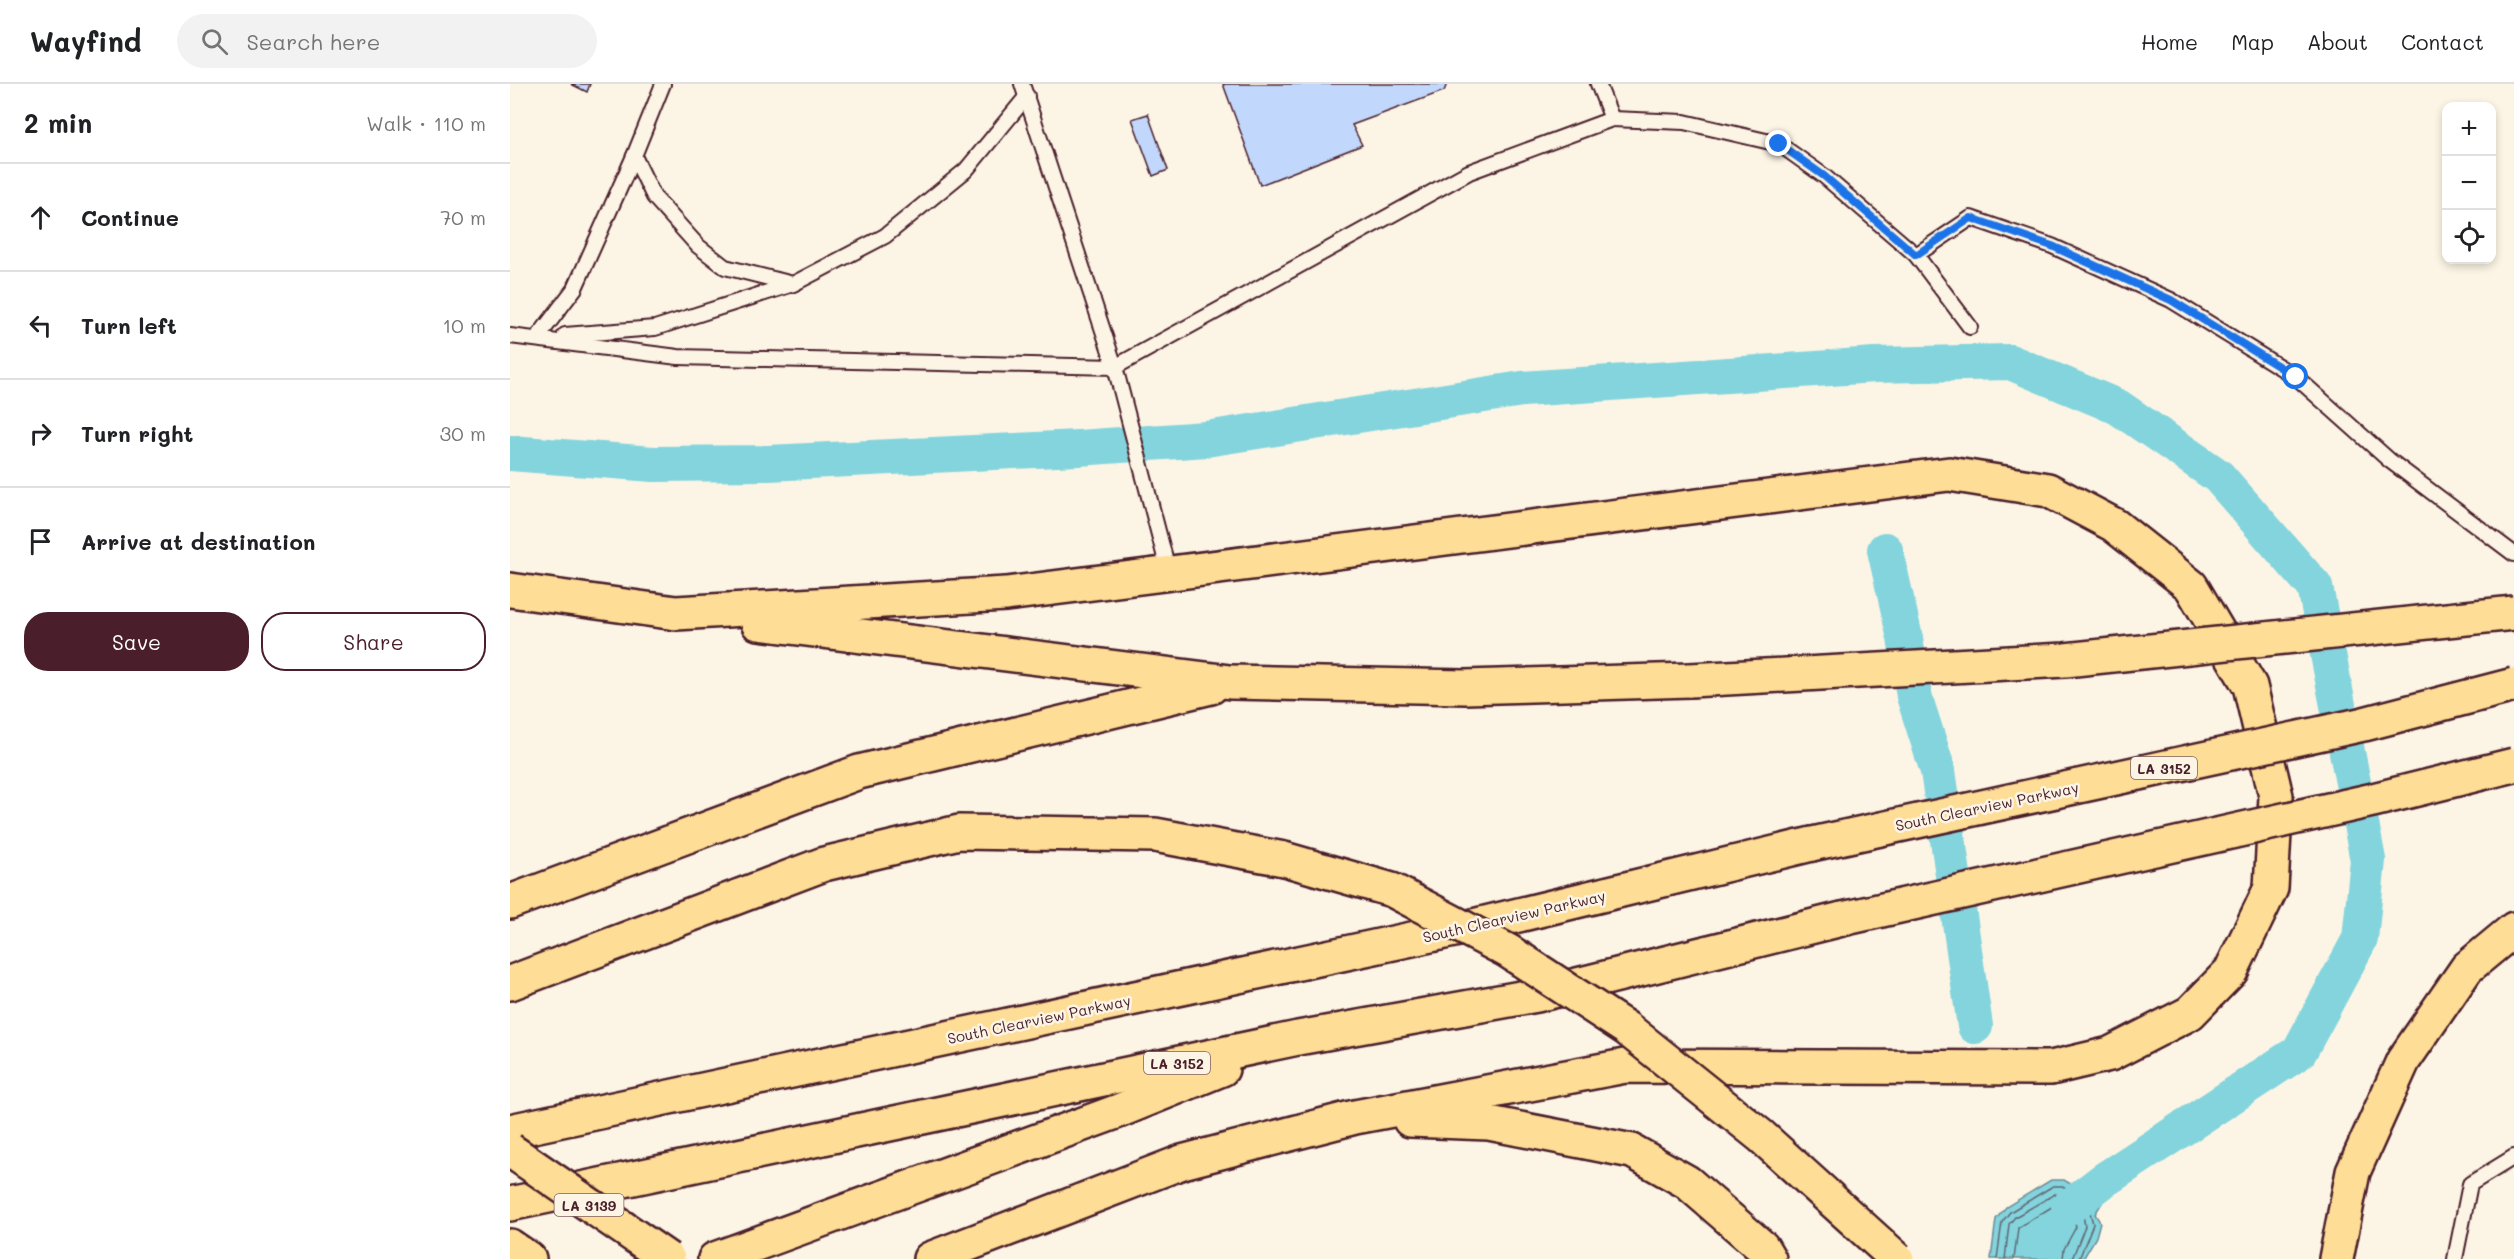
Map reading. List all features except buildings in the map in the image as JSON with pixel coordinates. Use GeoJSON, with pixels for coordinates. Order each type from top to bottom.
{"type":"FeatureCollection","features":[{"type":"Feature","properties":{"kind":"highway"},"geometry":{"type":"LineString","coordinates":[[676,613],[1006,594],[1949,474],[2048,490],[2114,525],[2191,586],[2250,686],[2276,796],[2271,888],[2231,971],[2190,1013],[2110,1054],[2040,1068],[1625,1066],[1355,1117],[1182,1162],[930,1259]]}},
{"type":"Feature","properties":{"kind":"highway"},"geometry":{"type":"LineString","coordinates":[[510,590],[1230,682],[1465,687],[1690,680],[2065,660],[2514,613]]}},
{"type":"Feature","properties":{"kind":"highway"},"geometry":{"type":"LineString","coordinates":[[510,902],[860,772],[1230,682]]}},
{"type":"Feature","properties":{"kind":"highway","name":"South Clearview Parkway"},"geometry":{"type":"LineString","coordinates":[[510,1131],[1473,926],[1812,844],[2364,724],[2514,685]]}},
{"type":"Feature","properties":{"kind":"highway","name":"LA 3152"},"geometry":{"type":"LineString","coordinates":[[510,1204],[1298,1038],[1537,995],[1842,919],[2373,800],[2514,765]]}},
{"type":"Feature","properties":{"kind":"highway"},"geometry":{"type":"LineString","coordinates":[[510,983],[824,864],[959,832],[1155,836],[1284,859],[1392,890],[1508,951],[1626,1028],[1761,1136],[1897,1259]]}},
{"type":"Feature","properties":{"kind":"highway"},"geometry":{"type":"LineString","coordinates":[[2336,1259],[2353,1172],[2403,1062],[2467,968],[2514,928]]}},
{"type":"Feature","properties":{"kind":"highway"},"geometry":{"type":"LineString","coordinates":[[715,1259],[1116,1112],[1298,1038]]}},
{"type":"Feature","properties":{"kind":"highway"},"geometry":{"type":"LineString","coordinates":[[1355,1117],[1489,1123],[1632,1150],[1687,1182],[1762,1247],[1769,1259]]}},
{"type":"Feature","properties":{"kind":"highway","name":"LA 3139"},"geometry":{"type":"LineString","coordinates":[[510,1150],[668,1259]]}},
{"type":"Feature","properties":{"kind":"highway"},"geometry":{"type":"LineString","coordinates":[[510,1246],[529,1259]]}},
{"type":"Feature","properties":{"kind":"lane"},"geometry":{"type":"LineString","coordinates":[[538,337],[575,288],[634,156],[663,84]]}},
{"type":"Feature","properties":{"kind":"lane"},"geometry":{"type":"LineString","coordinates":[[1598,84],[1612,118]]}},
{"type":"Feature","properties":{"kind":"lane"},"geometry":{"type":"LineString","coordinates":[[538,337],[655,328],[793,284],[885,236],[966,170],[1024,90]]}},
{"type":"Feature","properties":{"kind":"lane"},"geometry":{"type":"LineString","coordinates":[[1024,90],[1115,367],[1146,478],[1169,573]]}},
{"type":"Feature","properties":{"kind":"lane"},"geometry":{"type":"LineString","coordinates":[[510,336],[538,337],[678,357],[1115,367],[1469,172],[1612,118],[1684,122],[1779,144],[1824,176],[1916,255],[1970,327]]}},
{"type":"Feature","properties":{"kind":"lane"},"geometry":{"type":"LineString","coordinates":[[634,156],[654,197],[698,246],[725,267],[793,284]]}},
{"type":"Feature","properties":{"kind":"lane"},"geometry":{"type":"LineString","coordinates":[[1916,255],[1971,218],[2052,246],[2171,300],[2296,377],[2389,460],[2514,554]]}},
{"type":"Feature","properties":{"kind":"lane"},"geometry":{"type":"LineString","coordinates":[[2455,1259],[2470,1184],[2514,1157]]}},
{"type":"Feature","properties":{"kind":"water"},"geometry":{"type":"Polygon","coordinates":[[[2102,1169],[2112,1187],[2095,1214],[2100,1222],[2096,1237],[2083,1259],[1991,1259],[1996,1219],[2006,1207],[2051,1180],[2064,1180],[2074,1186],[2102,1169]]]}},
{"type":"Feature","properties":{"kind":"waterway"},"geometry":{"type":"LineString","coordinates":[[510,453],[653,464],[768,463],[1078,448],[1206,439],[1522,389],[1875,365],[2010,362],[2118,407],[2218,476],[2315,587],[2368,860],[2360,939],[2299,1052],[2104,1180],[2069,1207]]}},
{"type":"Feature","properties":{"kind":"waterway"},"geometry":{"type":"LineString","coordinates":[[1885,550],[1905,638],[1914,696],[1938,771],[1975,1026]]}},
{"type":"Feature","properties":{"kind":"waterway"},"geometry":{"type":"LineString","coordinates":[[1918,732],[1927,732]]}},
{"type":"Feature","properties":{"kind":"waterway"},"geometry":{"type":"LineString","coordinates":[[1922,748],[1932,747]]}},
{"type":"Feature","properties":{"kind":"route"},"geometry":{"type":"LineString","coordinates":[[1779,144],[1824,176],[1916,255],[1971,218],[2052,246],[2171,300],[2296,377]]}}]}
